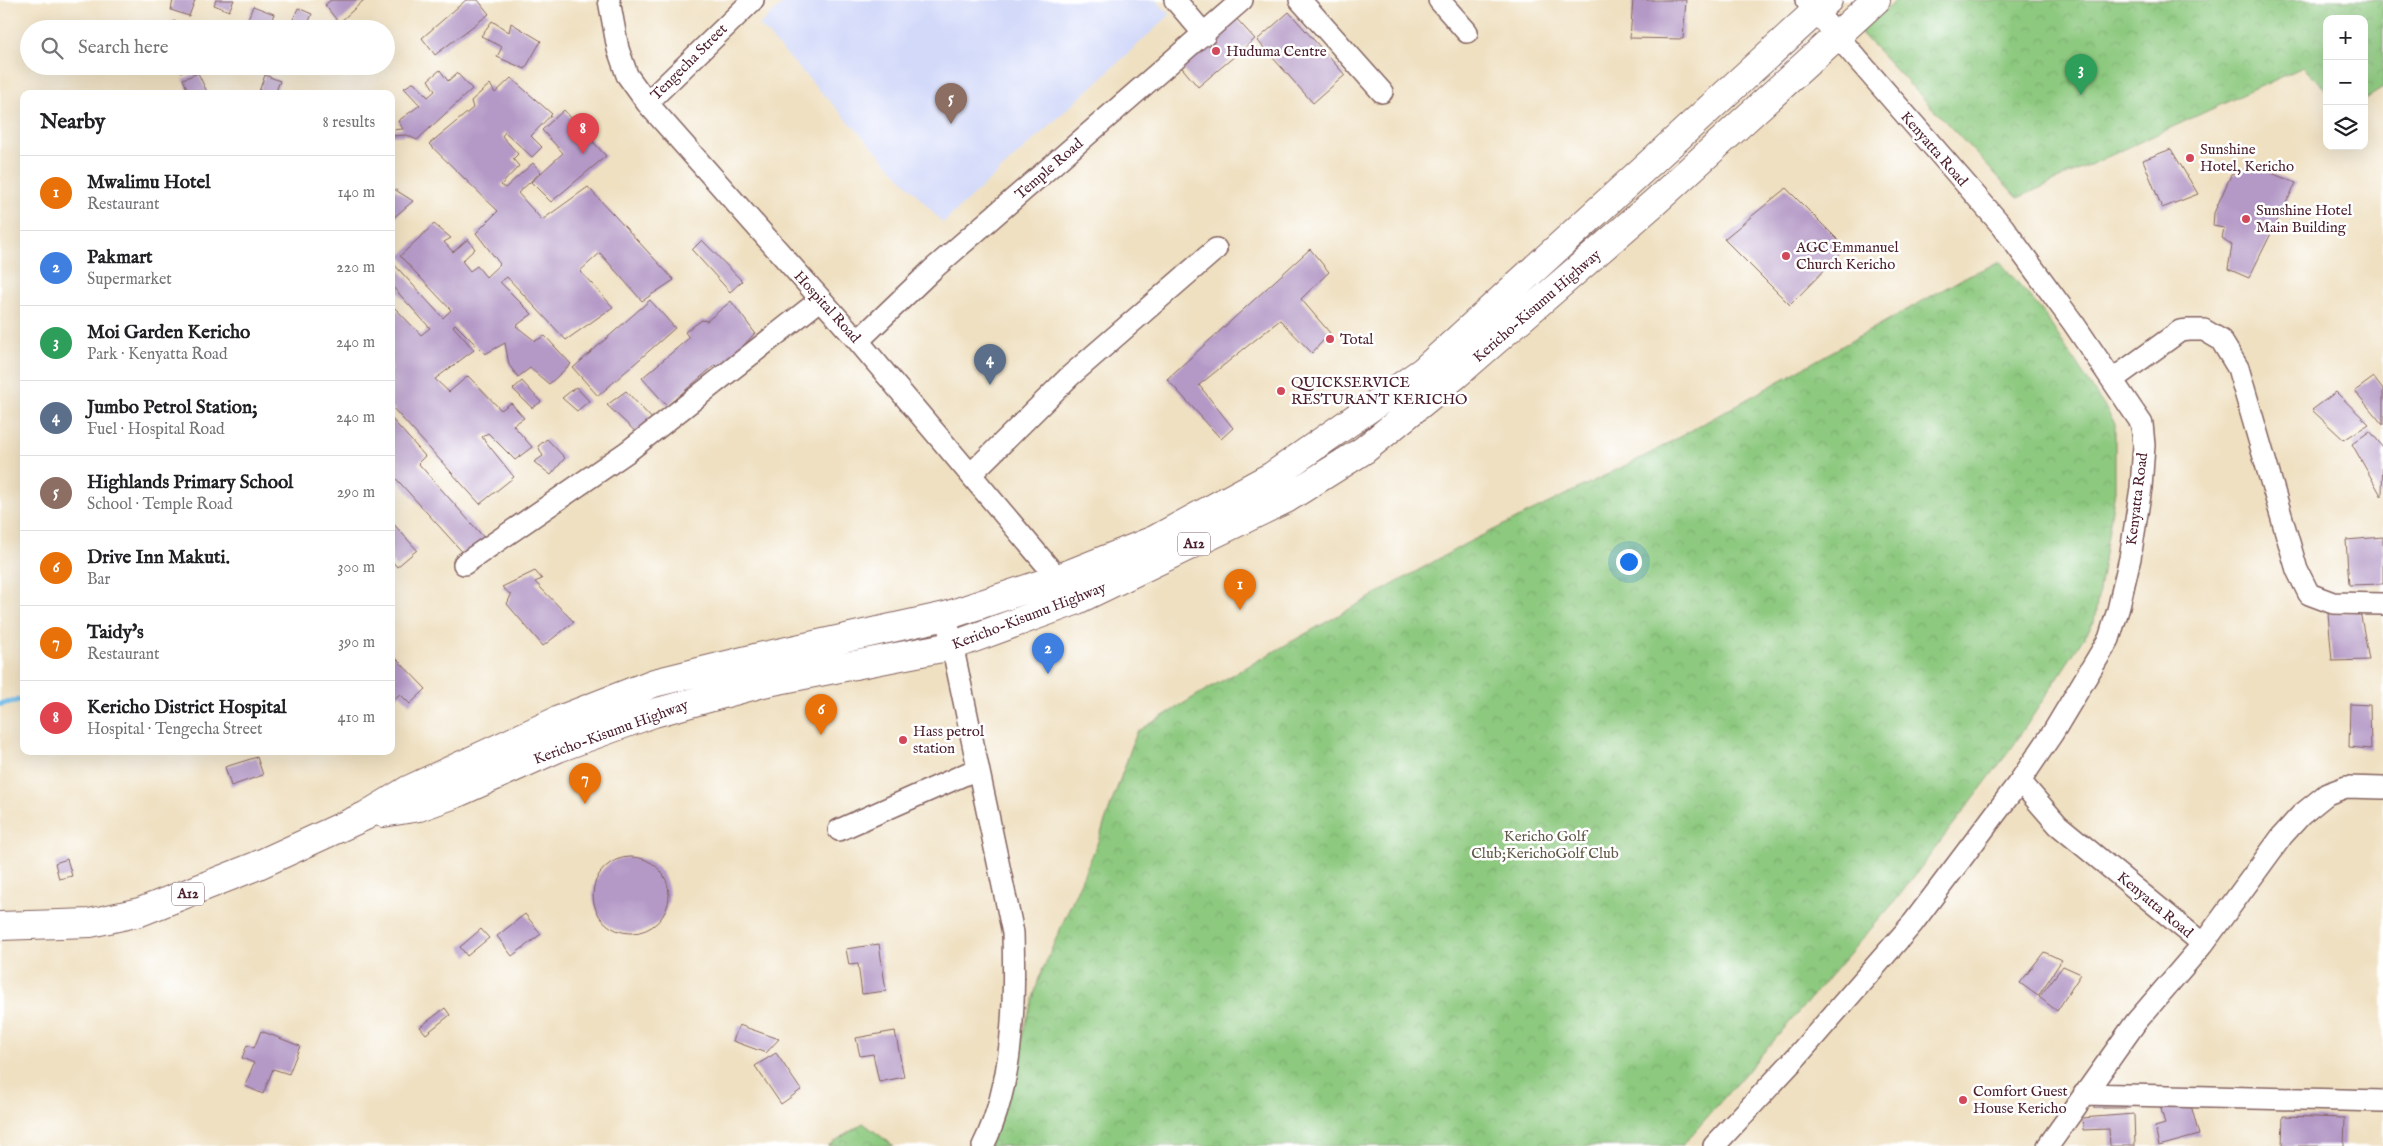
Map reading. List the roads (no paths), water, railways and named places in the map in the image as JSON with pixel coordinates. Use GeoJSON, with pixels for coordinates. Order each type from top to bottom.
{"type":"FeatureCollection","features":[{"type":"Feature","properties":{"kind":"highway","name":"Kericho-Kisumu Highway"},"geometry":{"type":"LineString","coordinates":[[364,816],[419,807],[456,794],[558,748],[654,713],[763,683],[952,646],[1075,601],[1286,499],[1364,450],[1456,376],[1578,270],[1876,0]]}},
{"type":"Feature","properties":{"kind":"highway","name":"Kericho-Kisumu Highway"},"geometry":{"type":"LineString","coordinates":[[0,926],[90,923],[140,912],[256,866],[364,816],[408,790],[559,720],[654,683],[755,658],[946,616],[1059,578],[1154,540],[1272,476],[1423,371],[1817,4]]}},
{"type":"Feature","properties":{"kind":"street","name":"Hospital Road"},"geometry":{"type":"LineString","coordinates":[[609,0],[618,50],[627,76],[647,103],[858,341],[1059,578],[1075,601]]}},
{"type":"Feature","properties":{"kind":"street","name":"Tengecha Street"},"geometry":{"type":"LineString","coordinates":[[647,103],[753,0]]}},
{"type":"Feature","properties":{"kind":"street"},"geometry":{"type":"LineString","coordinates":[[1175,0],[1205,35]]}},
{"type":"Feature","properties":{"kind":"street","name":"Temple Road"},"geometry":{"type":"LineString","coordinates":[[858,341],[932,270],[1205,35],[1242,0]]}},
{"type":"Feature","properties":{"kind":"street"},"geometry":{"type":"LineString","coordinates":[[1300,0],[1382,92]]}},
{"type":"Feature","properties":{"kind":"street"},"geometry":{"type":"LineString","coordinates":[[1439,0],[1467,32]]}},
{"type":"Feature","properties":{"kind":"street","name":"Kenyatta Road"},"geometry":{"type":"LineString","coordinates":[[1817,4],[1836,36],[2003,227],[2142,424],[2144,445],[2141,488],[2118,610],[2109,639],[2052,734],[2020,781],[2058,825],[2203,944]]}},
{"type":"Feature","properties":{"kind":"street"},"geometry":{"type":"LineString","coordinates":[[971,474],[1070,376],[1216,249]]}},
{"type":"Feature","properties":{"kind":"street"},"geometry":{"type":"LineString","coordinates":[[464,564],[627,452],[820,300]]}},
{"type":"Feature","properties":{"kind":"street"},"geometry":{"type":"LineString","coordinates":[[2112,380],[2180,331],[2204,330],[2221,340],[2238,368],[2298,570],[2309,594],[2333,603],[2383,604]]}},
{"type":"Feature","properties":{"kind":"street"},"geometry":{"type":"LineString","coordinates":[[946,616],[977,770],[1013,933],[1014,982],[1010,1040],[1000,1098],[983,1146]]}},
{"type":"Feature","properties":{"kind":"street"},"geometry":{"type":"LineString","coordinates":[[839,830],[977,770]]}},
{"type":"Feature","properties":{"kind":"street"},"geometry":{"type":"LineString","coordinates":[[1714,1146],[1792,1062],[1913,923],[2020,781]]}},
{"type":"Feature","properties":{"kind":"street","name":"Kenyatta Road"},"geometry":{"type":"LineString","coordinates":[[2048,1146],[2136,1022],[2203,944],[2282,836],[2312,804],[2327,794],[2346,787],[2383,788]]}},
{"type":"Feature","properties":{"kind":"street"},"geometry":{"type":"LineString","coordinates":[[2084,1094],[2383,1101]]}},
{"type":"Feature","properties":{"kind":"waterway"},"geometry":{"type":"LineString","coordinates":[[0,704],[20,700]]}},
{"type":"Feature","properties":{"kind":"place","name":"Huduma Centre"},"geometry":{"type":"Point","coordinates":[1216,51]}},
{"type":"Feature","properties":{"kind":"place","name":"Moi Garden Kericho"},"geometry":{"type":"Point","coordinates":[2081,95]}},
{"type":"Feature","properties":{"kind":"place","name":"Highlands Primary School"},"geometry":{"type":"Point","coordinates":[951,124]}},
{"type":"Feature","properties":{"kind":"place","name":"Kericho District Hospital"},"geometry":{"type":"Point","coordinates":[583,154]}},
{"type":"Feature","properties":{"kind":"place","name":"Sunshine Hotel, Kericho"},"geometry":{"type":"Point","coordinates":[2190,158]}},
{"type":"Feature","properties":{"kind":"place","name":"Sunshine Hotel Main Building"},"geometry":{"type":"Point","coordinates":[2246,219]}},
{"type":"Feature","properties":{"kind":"place","name":"AGC Emmanuel Church Kericho"},"geometry":{"type":"Point","coordinates":[1786,256]}},
{"type":"Feature","properties":{"kind":"place","name":"Total"},"geometry":{"type":"Point","coordinates":[1330,339]}},
{"type":"Feature","properties":{"kind":"place","name":"Jumbo Petrol Station;"},"geometry":{"type":"Point","coordinates":[990,385]}},
{"type":"Feature","properties":{"kind":"place","name":"QUICKSERVICE RESTURANT KERICHO"},"geometry":{"type":"Point","coordinates":[1281,391]}},
{"type":"Feature","properties":{"kind":"place","name":"Mwalimu Hotel"},"geometry":{"type":"Point","coordinates":[1240,610]}},
{"type":"Feature","properties":{"kind":"place","name":"Pakmart"},"geometry":{"type":"Point","coordinates":[1048,674]}},
{"type":"Feature","properties":{"kind":"place","name":"Drive Inn Makuti."},"geometry":{"type":"Point","coordinates":[821,735]}},
{"type":"Feature","properties":{"kind":"place","name":"Hass petrol station"},"geometry":{"type":"Point","coordinates":[903,740]}},
{"type":"Feature","properties":{"kind":"place","name":"Taidy's"},"geometry":{"type":"Point","coordinates":[585,804]}},
{"type":"Feature","properties":{"kind":"place","name":"Comfort Guest House Kericho"},"geometry":{"type":"Point","coordinates":[1963,1100]}},
{"type":"Feature","properties":{"kind":"park label","name":"Kericho Golf Club;KerichoGolf Club"},"geometry":{"type":"Point","coordinates":[1545,844]}}]}
